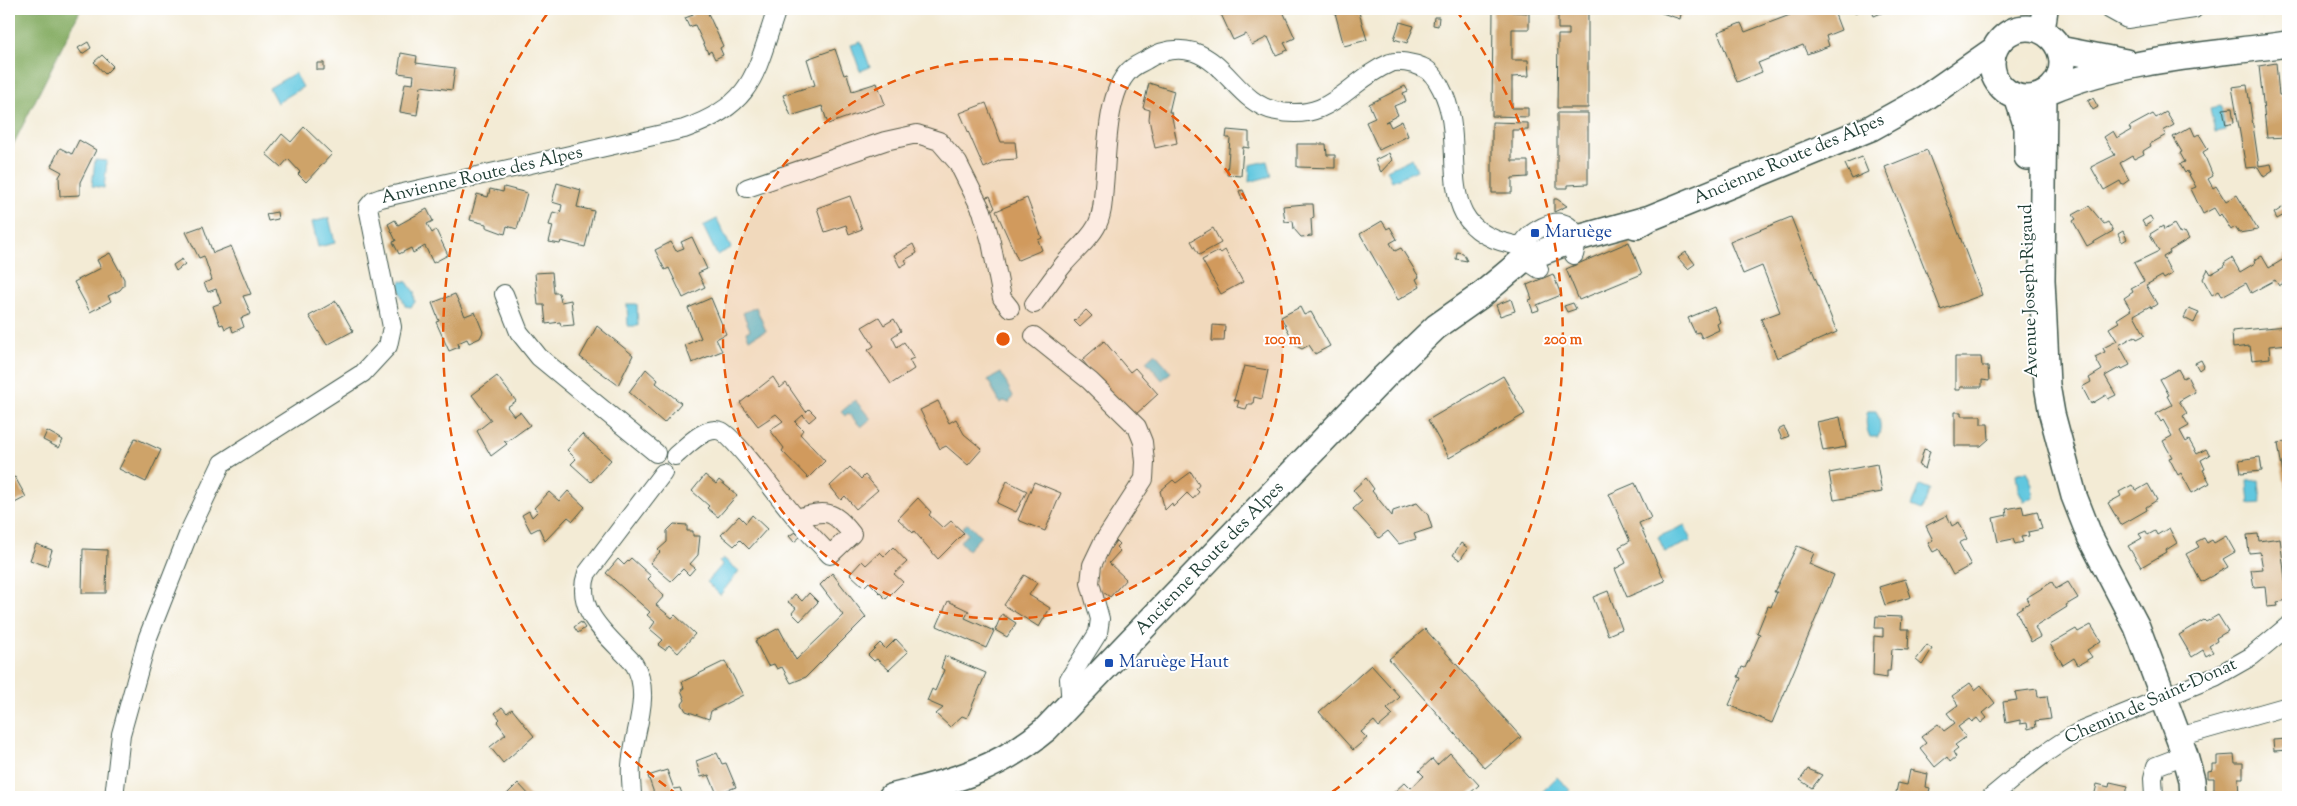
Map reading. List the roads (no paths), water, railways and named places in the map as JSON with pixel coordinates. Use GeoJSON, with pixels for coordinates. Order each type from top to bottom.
{"type":"FeatureCollection","features":[{"type":"Feature","properties":{"kind":"main road"},"geometry":{"type":"LineString","coordinates":[[2047,92],[2060,78],[2062,64],[2059,49],[2044,20],[2027,28],[2017,20],[1995,49],[1992,67],[2008,91],[2031,99],[2047,92],[2081,77],[2138,64],[2288,44]]}},
{"type":"Feature","properties":{"kind":"main road","name":"Ancienne Route des Alpes"},"geometry":{"type":"LineString","coordinates":[[891,797],[957,780],[982,770],[1029,744],[1071,705],[1384,377],[1436,327],[1480,296],[1528,258],[1576,246],[1650,218],[1871,128],[1925,98],[1995,49]]}},
{"type":"Feature","properties":{"kind":"main road"},"geometry":{"type":"LineString","coordinates":[[2059,49],[2097,58],[2138,64]]}},
{"type":"Feature","properties":{"kind":"main road","name":"Ancienne Route des Alpes"},"geometry":{"type":"LineString","coordinates":[[1925,98],[1959,86],[2008,91]]}},
{"type":"Feature","properties":{"kind":"main road","name":"Avenue Joseph Rigaud"},"geometry":{"type":"LineString","coordinates":[[2008,91],[2027,127],[2028,339],[2040,430],[2057,495],[2077,541],[2114,612],[2156,701]]}},
{"type":"Feature","properties":{"kind":"main road","name":"Avenue Joseph Rigaud"},"geometry":{"type":"LineString","coordinates":[[2047,92],[2042,280],[2047,378],[2052,414],[2074,496],[2094,546],[2137,627],[2156,701]]}},
{"type":"Feature","properties":{"kind":"main road"},"geometry":{"type":"LineString","coordinates":[[2156,701],[2192,780],[2193,797]]}},
{"type":"Feature","properties":{"kind":"main road"},"geometry":{"type":"LineString","coordinates":[[2177,797],[2178,750]]}},
{"type":"Feature","properties":{"kind":"street","name":"Anvienne Route des Alpes"},"geometry":{"type":"LineString","coordinates":[[114,797],[121,734],[148,637],[190,530],[222,463],[363,373],[388,346],[392,327],[368,207],[373,201],[684,129],[709,120],[744,94],[754,77],[777,9]]}},
{"type":"Feature","properties":{"kind":"street"},"geometry":{"type":"LineString","coordinates":[[2108,9],[2127,19],[2194,9]]}},
{"type":"Feature","properties":{"kind":"street"},"geometry":{"type":"LineString","coordinates":[[1034,304],[1096,227],[1102,207],[1110,120],[1118,86],[1129,71],[1151,57],[1172,49],[1194,52],[1216,65],[1243,94],[1265,109],[1289,114],[1316,110],[1336,101],[1374,72],[1392,62],[1424,67],[1437,80],[1448,100],[1453,127],[1453,172],[1462,208],[1476,229],[1505,243],[1528,258],[1530,236],[1552,224],[1563,222],[1572,229],[1576,246]]}},
{"type":"Feature","properties":{"kind":"street"},"geometry":{"type":"LineString","coordinates":[[747,188],[885,141],[917,134],[940,141],[958,163],[982,211],[991,242],[1002,298],[1010,308]]}},
{"type":"Feature","properties":{"kind":"street"},"geometry":{"type":"LineString","coordinates":[[504,294],[520,332],[539,357],[656,453]]}},
{"type":"Feature","properties":{"kind":"street"},"geometry":{"type":"LineString","coordinates":[[1034,336],[1090,381],[1137,427],[1143,442],[1144,479],[1102,544],[1092,565],[1090,583],[1100,619],[1098,633],[1069,679],[1071,705]]}},
{"type":"Feature","properties":{"kind":"street"},"geometry":{"type":"LineString","coordinates":[[675,456],[702,435],[710,431],[720,431],[734,442],[796,518]]}},
{"type":"Feature","properties":{"kind":"street"},"geometry":{"type":"LineString","coordinates":[[662,473],[654,466],[653,459],[656,453],[666,450],[675,456]]}},
{"type":"Feature","properties":{"kind":"street"},"geometry":{"type":"LineString","coordinates":[[632,797],[631,766],[642,702],[642,684],[634,664],[592,618],[585,605],[583,584],[587,573],[662,473],[670,472],[675,467],[675,456]]}},
{"type":"Feature","properties":{"kind":"street","name":"Chemin de Saint-Donat"},"geometry":{"type":"LineString","coordinates":[[1991,797],[2048,750],[2064,740],[2216,678],[2252,656],[2288,626]]}},
{"type":"Feature","properties":{"kind":"street"},"geometry":{"type":"LineString","coordinates":[[2154,797],[2153,778],[2156,766],[2178,750],[2288,706]]}},
{"type":"Feature","properties":{"kind":"water"},"geometry":{"type":"Polygon","coordinates":[[[861,42],[870,67],[860,71],[851,45],[861,42]]]}},
{"type":"Feature","properties":{"kind":"water"},"geometry":{"type":"Polygon","coordinates":[[[295,73],[303,87],[277,103],[269,88],[295,73]]]}},
{"type":"Feature","properties":{"kind":"water"},"geometry":{"type":"Polygon","coordinates":[[[2221,106],[2225,130],[2215,132],[2210,108],[2221,106]]]}},
{"type":"Feature","properties":{"kind":"water"},"geometry":{"type":"Polygon","coordinates":[[[1412,158],[1417,170],[1392,181],[1387,170],[1412,158]]]}},
{"type":"Feature","properties":{"kind":"water"},"geometry":{"type":"Polygon","coordinates":[[[95,160],[107,161],[104,188],[92,186],[95,160]]]}},
{"type":"Feature","properties":{"kind":"water"},"geometry":{"type":"Polygon","coordinates":[[[1267,161],[1271,176],[1249,182],[1250,165],[1267,161]]]}},
{"type":"Feature","properties":{"kind":"water"},"geometry":{"type":"Polygon","coordinates":[[[329,218],[335,243],[318,247],[312,222],[329,218]]]}},
{"type":"Feature","properties":{"kind":"water"},"geometry":{"type":"Polygon","coordinates":[[[717,219],[731,248],[717,255],[703,226],[717,219]]]}},
{"type":"Feature","properties":{"kind":"water"},"geometry":{"type":"Polygon","coordinates":[[[401,281],[407,282],[414,292],[415,302],[411,307],[405,306],[398,286],[401,281]]]}},
{"type":"Feature","properties":{"kind":"water"},"geometry":{"type":"Polygon","coordinates":[[[627,304],[637,304],[638,326],[628,326],[627,304]]]}},
{"type":"Feature","properties":{"kind":"water"},"geometry":{"type":"Polygon","coordinates":[[[756,307],[766,331],[749,339],[746,332],[750,330],[743,313],[756,307]]]}},
{"type":"Feature","properties":{"kind":"water"},"geometry":{"type":"Polygon","coordinates":[[[1155,353],[1171,372],[1162,380],[1146,361],[1155,353]]]}},
{"type":"Feature","properties":{"kind":"water"},"geometry":{"type":"Polygon","coordinates":[[[1001,373],[1013,396],[1009,403],[1004,401],[1000,403],[988,380],[1001,373]]]}},
{"type":"Feature","properties":{"kind":"water"},"geometry":{"type":"Polygon","coordinates":[[[855,400],[871,419],[861,427],[848,413],[845,416],[841,412],[855,400]]]}},
{"type":"Feature","properties":{"kind":"water"},"geometry":{"type":"Polygon","coordinates":[[[1868,411],[1876,411],[1880,427],[1878,437],[1870,437],[1866,421],[1868,411]]]}},
{"type":"Feature","properties":{"kind":"water"},"geometry":{"type":"Polygon","coordinates":[[[2026,471],[2032,484],[2033,498],[2024,501],[2018,489],[2016,474],[2026,471]]]}},
{"type":"Feature","properties":{"kind":"water"},"geometry":{"type":"Polygon","coordinates":[[[2259,480],[2261,503],[2249,504],[2247,481],[2259,480]]]}},
{"type":"Feature","properties":{"kind":"water"},"geometry":{"type":"Polygon","coordinates":[[[1920,485],[1930,489],[1922,510],[1912,506],[1920,485]]]}},
{"type":"Feature","properties":{"kind":"water"},"geometry":{"type":"Polygon","coordinates":[[[968,523],[981,536],[968,550],[960,541],[968,534],[962,528],[968,523]]]}},
{"type":"Feature","properties":{"kind":"water"},"geometry":{"type":"Polygon","coordinates":[[[1685,525],[1691,541],[1665,552],[1658,537],[1685,525]]]}},
{"type":"Feature","properties":{"kind":"water"},"geometry":{"type":"Polygon","coordinates":[[[723,558],[739,571],[720,595],[707,582],[722,565],[719,562],[723,558]]]}},
{"type":"Feature","properties":{"kind":"water"},"geometry":{"type":"Polygon","coordinates":[[[1557,777],[1570,790],[1563,797],[1537,797],[1557,777]]]}},
{"type":"Feature","properties":{"kind":"place","name":"Maruège"},"geometry":{"type":"Point","coordinates":[1535,233]}},
{"type":"Feature","properties":{"kind":"place","name":"Maruège Haut"},"geometry":{"type":"Point","coordinates":[1109,663]}}]}
